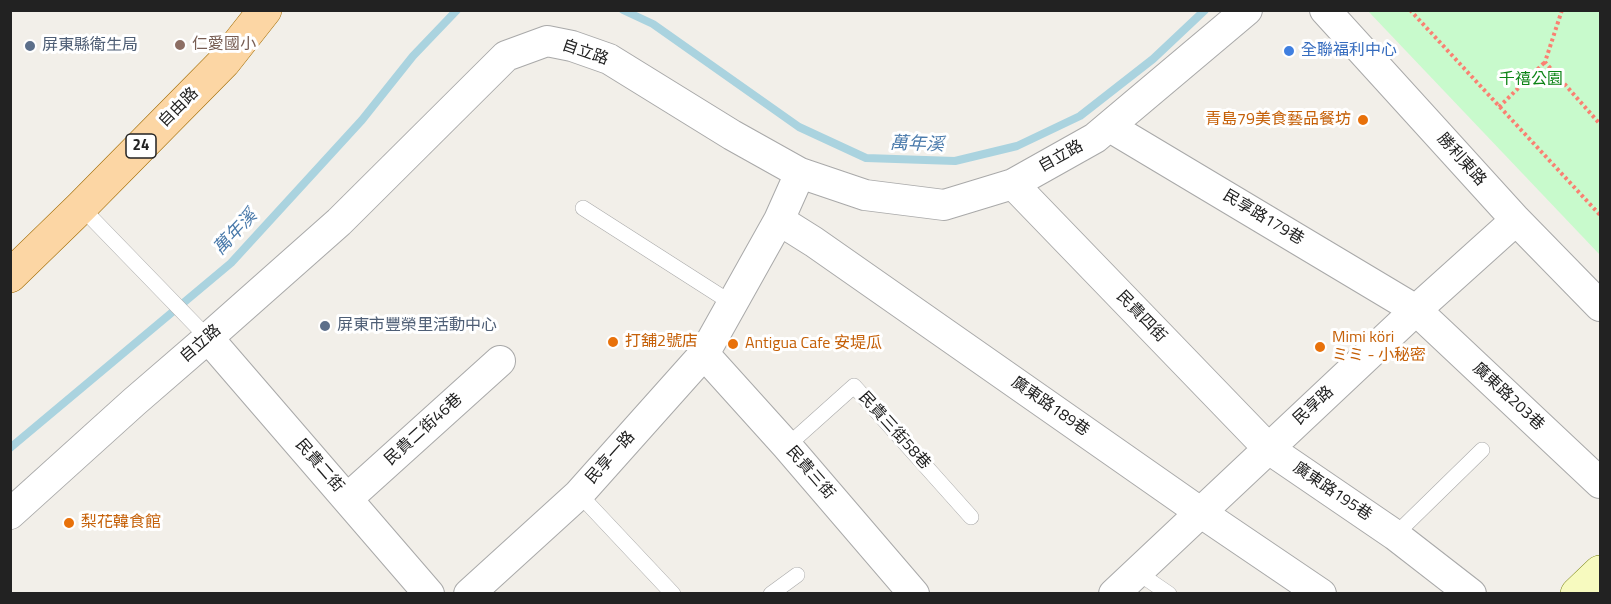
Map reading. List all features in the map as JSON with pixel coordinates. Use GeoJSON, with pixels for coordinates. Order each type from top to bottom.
{"type":"FeatureCollection","features":[{"type":"Feature","properties":{"kind":"main road","name":"自由路"},"geometry":{"type":"LineString","coordinates":[[10,276],[224,62],[265,10]]}},
{"type":"Feature","properties":{"kind":"street","name":"自立路"},"geometry":{"type":"LineString","coordinates":[[10,514],[134,402],[202,331],[339,222],[506,56],[547,41],[572,46],[609,59],[732,135],[800,173],[865,195],[944,205],[1013,184],[1095,138],[1247,10]]}},
{"type":"Feature","properties":{"kind":"street","name":"勝利東路"},"geometry":{"type":"LineString","coordinates":[[1325,10],[1516,220],[1600,306]]}},
{"type":"Feature","properties":{"kind":"street","name":"民享路179巷"},"geometry":{"type":"LineString","coordinates":[[1110,127],[1416,310]]}},
{"type":"Feature","properties":{"kind":"street","name":"民享一路"},"geometry":{"type":"LineString","coordinates":[[469,594],[579,495],[704,354],[779,220],[800,173]]}},
{"type":"Feature","properties":{"kind":"street","name":"民貴四街"},"geometry":{"type":"LineString","coordinates":[[1013,184],[1269,449]]}},
{"type":"Feature","properties":{"kind":"street","name":"廣東路189巷"},"geometry":{"type":"LineString","coordinates":[[779,220],[1321,594]]}},
{"type":"Feature","properties":{"kind":"street","name":"民享路"},"geometry":{"type":"LineString","coordinates":[[1114,594],[1416,310],[1516,220]]}},
{"type":"Feature","properties":{"kind":"street","name":"廣東路203巷"},"geometry":{"type":"LineString","coordinates":[[1416,310],[1600,483]]}},
{"type":"Feature","properties":{"kind":"street","name":"民貴二街"},"geometry":{"type":"LineString","coordinates":[[202,331],[429,594]]}},
{"type":"Feature","properties":{"kind":"street","name":"民貴三街"},"geometry":{"type":"LineString","coordinates":[[704,354],[787,446],[914,594]]}},
{"type":"Feature","properties":{"kind":"street","name":"民貴二街46巷"},"geometry":{"type":"LineString","coordinates":[[347,499],[500,361]]}},
{"type":"Feature","properties":{"kind":"street","name":"廣東路195巷"},"geometry":{"type":"LineString","coordinates":[[1269,449],[1395,536],[1471,594]]}},
{"type":"Feature","properties":{"kind":"lane"},"geometry":{"type":"LineString","coordinates":[[81,207],[202,331]]}},
{"type":"Feature","properties":{"kind":"lane"},"geometry":{"type":"LineString","coordinates":[[583,208],[733,304]]}},
{"type":"Feature","properties":{"kind":"lane","name":"民貴三街58巷"},"geometry":{"type":"LineString","coordinates":[[787,446],[854,386],[970,517]]}},
{"type":"Feature","properties":{"kind":"lane"},"geometry":{"type":"LineString","coordinates":[[1395,536],[1482,450]]}},
{"type":"Feature","properties":{"kind":"lane"},"geometry":{"type":"LineString","coordinates":[[579,495],[673,594]]}},
{"type":"Feature","properties":{"kind":"lane"},"geometry":{"type":"LineString","coordinates":[[1137,572],[1169,594]]}},
{"type":"Feature","properties":{"kind":"lane"},"geometry":{"type":"LineString","coordinates":[[771,594],[797,575]]}},
{"type":"Feature","properties":{"kind":"path"},"geometry":{"type":"LineString","coordinates":[[1410,10],[1600,215]]}},
{"type":"Feature","properties":{"kind":"path"},"geometry":{"type":"LineString","coordinates":[[1499,107],[1545,62],[1562,10]]}},
{"type":"Feature","properties":{"kind":"path"},"geometry":{"type":"LineString","coordinates":[[1545,62],[1600,124]]}},
{"type":"Feature","properties":{"kind":"green space","name":"千禧公園"},"geometry":{"type":"Polygon","coordinates":[[[1368,11],[1600,11],[1600,255],[1368,11]]]}},
{"type":"Feature","properties":{"kind":"waterway","name":"萬年溪"},"geometry":{"type":"LineString","coordinates":[[10,448],[231,263],[362,120],[413,56],[457,10]]}},
{"type":"Feature","properties":{"kind":"waterway","name":"萬年溪"},"geometry":{"type":"LineString","coordinates":[[623,10],[653,24],[799,127],[866,158],[955,161],[1017,146],[1080,116],[1153,59],[1205,10]]}},
{"type":"Feature","properties":{"kind":"place","name":"仁愛國小"},"geometry":{"type":"Point","coordinates":[180,45]}},
{"type":"Feature","properties":{"kind":"place","name":"屏東縣衛生局"},"geometry":{"type":"Point","coordinates":[30,46]}},
{"type":"Feature","properties":{"kind":"place","name":"全聯福利中心"},"geometry":{"type":"Point","coordinates":[1289,51]}},
{"type":"Feature","properties":{"kind":"place","name":"青島79美食藝品餐坊"},"geometry":{"type":"Point","coordinates":[1363,120]}},
{"type":"Feature","properties":{"kind":"place","name":"屏東市豐榮里活動中心"},"geometry":{"type":"Point","coordinates":[325,326]}},
{"type":"Feature","properties":{"kind":"place","name":"打舖2號店"},"geometry":{"type":"Point","coordinates":[613,342]}},
{"type":"Feature","properties":{"kind":"place","name":"Antigua Cafe 安堤瓜"},"geometry":{"type":"Point","coordinates":[733,344]}},
{"type":"Feature","properties":{"kind":"place","name":"Mimi köri ミミ - 小秘密"},"geometry":{"type":"Point","coordinates":[1320,347]}},
{"type":"Feature","properties":{"kind":"place","name":"梨花韓食館"},"geometry":{"type":"Point","coordinates":[69,523]}}]}
